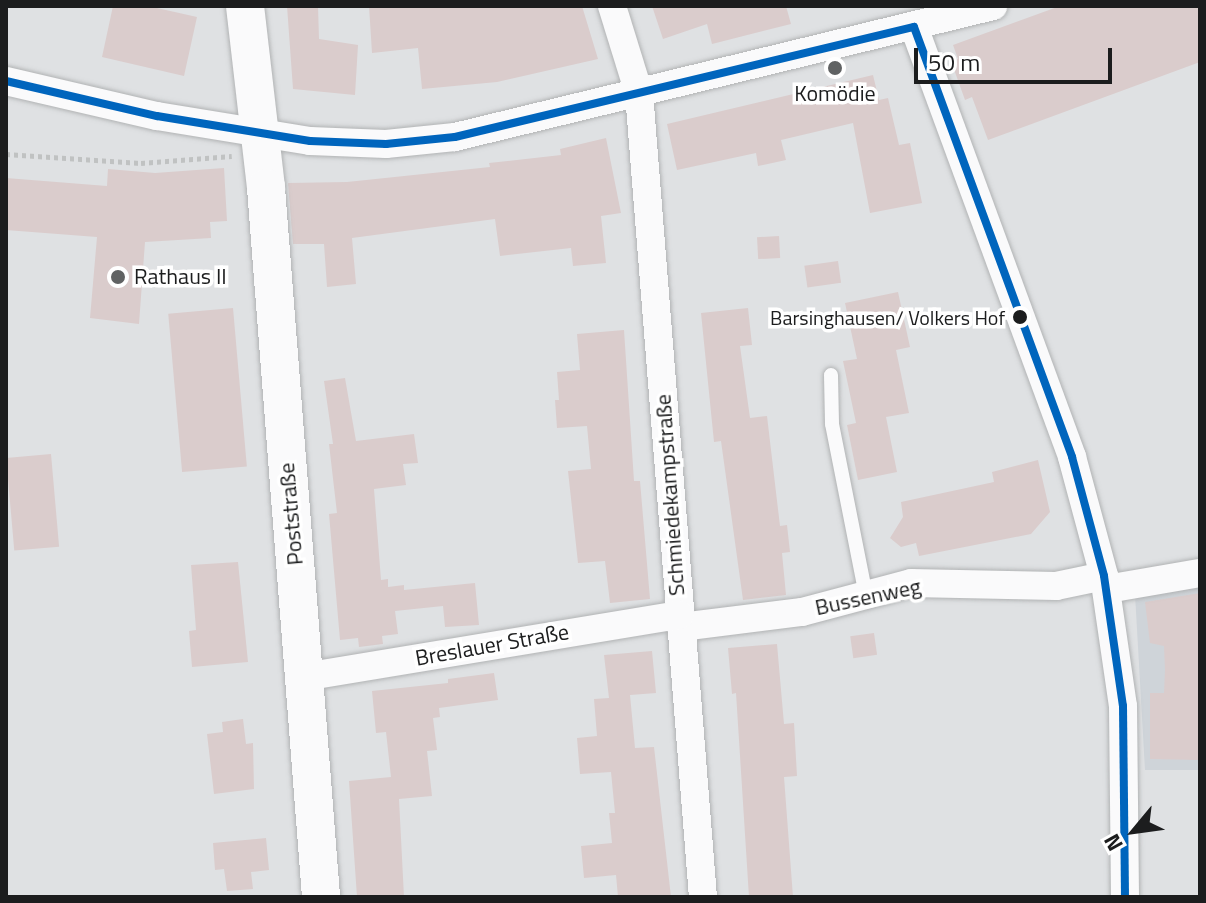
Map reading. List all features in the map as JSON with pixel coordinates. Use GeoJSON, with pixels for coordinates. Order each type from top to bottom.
{"type":"FeatureCollection","features":[{"type":"Feature","properties":{"kind":"main road","name":"Poststraße"},"geometry":{"type":"LineString","coordinates":[[245,6],[259,131],[321,897]]}},
{"type":"Feature","properties":{"kind":"street","name":"Schmiedekampstraße"},"geometry":{"type":"LineString","coordinates":[[612,6],[639,93],[703,897]]}},
{"type":"Feature","properties":{"kind":"street"},"geometry":{"type":"LineString","coordinates":[[6,81],[157,116],[310,141],[386,144],[455,137],[914,27],[946,12],[993,6]]}},
{"type":"Feature","properties":{"kind":"street"},"geometry":{"type":"LineString","coordinates":[[914,27],[1072,457],[1105,582],[1123,706],[1127,788],[1125,897]]}},
{"type":"Feature","properties":{"kind":"street","name":"Bussenweg"},"geometry":{"type":"LineString","coordinates":[[680,621],[802,612],[911,583],[1056,586],[1200,573]]}},
{"type":"Feature","properties":{"kind":"street","name":"Breslauer Straße"},"geometry":{"type":"LineString","coordinates":[[304,677],[680,621]]}},
{"type":"Feature","properties":{"kind":"lane"},"geometry":{"type":"LineString","coordinates":[[831,375],[832,424],[866,595]]}},
{"type":"Feature","properties":{"kind":"path"},"geometry":{"type":"LineString","coordinates":[[6,154],[141,163],[230,158],[259,131]]}},
{"type":"Feature","properties":{"kind":"shaded area"},"geometry":{"type":"Polygon","coordinates":[[[1200,581],[1200,770],[1145,770],[1135,594],[1200,581]]]}},
{"type":"Feature","properties":{"kind":"building"},"geometry":{"type":"Polygon","coordinates":[[[113,6],[148,6],[197,17],[184,76],[102,57],[113,6]]]}},
{"type":"Feature","properties":{"kind":"building"},"geometry":{"type":"Polygon","coordinates":[[[287,6],[318,6],[319,39],[358,45],[355,95],[293,89],[287,6]]]}},
{"type":"Feature","properties":{"kind":"building"},"geometry":{"type":"Polygon","coordinates":[[[369,6],[582,6],[598,59],[497,82],[422,89],[418,48],[372,53],[369,6]]]}},
{"type":"Feature","properties":{"kind":"building"},"geometry":{"type":"Polygon","coordinates":[[[652,6],[786,6],[791,24],[712,44],[707,24],[663,39],[652,6]]]}},
{"type":"Feature","properties":{"kind":"building"},"geometry":{"type":"Polygon","coordinates":[[[1060,6],[1200,6],[1200,62],[988,140],[972,97],[965,100],[951,61],[958,59],[953,45],[1060,6]]]}},
{"type":"Feature","properties":{"kind":"building"},"geometry":{"type":"Polygon","coordinates":[[[873,75],[879,100],[888,98],[899,145],[910,143],[922,203],[870,213],[853,123],[781,140],[786,160],[758,166],[756,153],[677,170],[667,124],[873,75]]]}},
{"type":"Feature","properties":{"kind":"building"},"geometry":{"type":"Polygon","coordinates":[[[606,138],[621,213],[601,216],[606,263],[573,266],[571,248],[500,256],[495,219],[352,238],[356,284],[327,287],[324,244],[293,244],[288,183],[347,182],[490,167],[489,163],[561,155],[560,149],[606,138]]]}},
{"type":"Feature","properties":{"kind":"building","name":"Rathaus II"},"geometry":{"type":"Polygon","coordinates":[[[224,168],[227,221],[210,222],[211,238],[145,242],[139,324],[90,318],[97,237],[6,230],[6,178],[107,186],[108,169],[155,173],[224,168]]]}},
{"type":"Feature","properties":{"kind":"building"},"geometry":{"type":"Polygon","coordinates":[[[779,236],[780,258],[758,259],[757,237],[779,236]]]}},
{"type":"Feature","properties":{"kind":"building"},"geometry":{"type":"Polygon","coordinates":[[[838,261],[841,283],[807,288],[804,266],[838,261]]]}},
{"type":"Feature","properties":{"kind":"building"},"geometry":{"type":"Polygon","coordinates":[[[898,292],[910,347],[896,350],[909,413],[886,417],[897,472],[858,480],[847,425],[856,423],[843,361],[857,359],[845,303],[898,292]]]}},
{"type":"Feature","properties":{"kind":"building"},"geometry":{"type":"Polygon","coordinates":[[[233,308],[247,466],[182,472],[168,314],[233,308]]]}},
{"type":"Feature","properties":{"kind":"building"},"geometry":{"type":"Polygon","coordinates":[[[748,308],[752,345],[740,346],[750,418],[767,416],[780,526],[787,525],[790,552],[782,553],[786,595],[743,600],[721,441],[714,442],[701,313],[748,308]]]}},
{"type":"Feature","properties":{"kind":"building"},"geometry":{"type":"Polygon","coordinates":[[[624,330],[634,481],[640,481],[650,599],[610,603],[605,561],[578,563],[568,471],[591,469],[587,426],[557,428],[555,400],[559,400],[557,372],[580,370],[577,334],[624,330]]]}},
{"type":"Feature","properties":{"kind":"building"},"geometry":{"type":"Polygon","coordinates":[[[345,378],[356,441],[414,434],[418,463],[403,464],[406,485],[374,489],[381,580],[388,579],[388,587],[404,585],[404,590],[475,583],[479,625],[445,627],[443,606],[395,611],[398,634],[382,636],[383,644],[359,647],[358,638],[340,640],[329,514],[337,513],[329,444],[333,444],[324,381],[345,378]]]}},
{"type":"Feature","properties":{"kind":"building"},"geometry":{"type":"Polygon","coordinates":[[[51,454],[59,547],[14,551],[6,458],[51,454]]]}},
{"type":"Feature","properties":{"kind":"building"},"geometry":{"type":"Polygon","coordinates":[[[1038,460],[1050,512],[1031,534],[919,556],[916,543],[901,547],[890,538],[903,517],[901,502],[994,482],[992,472],[1038,460]]]}},
{"type":"Feature","properties":{"kind":"building"},"geometry":{"type":"Polygon","coordinates":[[[238,562],[248,662],[192,667],[189,631],[196,630],[191,565],[238,562]]]}},
{"type":"Feature","properties":{"kind":"building"},"geometry":{"type":"Polygon","coordinates":[[[1200,593],[1200,760],[1150,759],[1150,693],[1164,693],[1165,670],[1164,646],[1150,643],[1145,602],[1200,593]]]}},
{"type":"Feature","properties":{"kind":"building"},"geometry":{"type":"Polygon","coordinates":[[[874,633],[877,655],[853,658],[850,636],[874,633]]]}},
{"type":"Feature","properties":{"kind":"building"},"geometry":{"type":"Polygon","coordinates":[[[777,644],[784,724],[794,723],[797,776],[784,777],[793,897],[749,897],[736,693],[732,694],[728,648],[777,644]]]}},
{"type":"Feature","properties":{"kind":"building"},"geometry":{"type":"Polygon","coordinates":[[[652,651],[656,693],[630,695],[635,748],[654,747],[671,897],[618,897],[616,875],[584,878],[581,846],[612,843],[609,813],[615,813],[611,772],[580,774],[577,738],[597,736],[594,699],[609,698],[604,655],[652,651]]]}},
{"type":"Feature","properties":{"kind":"building"},"geometry":{"type":"Polygon","coordinates":[[[494,673],[498,700],[439,708],[440,717],[433,718],[437,750],[427,751],[432,796],[399,799],[404,897],[357,897],[349,781],[391,777],[386,732],[376,733],[372,691],[448,683],[448,679],[494,673]]]}},
{"type":"Feature","properties":{"kind":"building"},"geometry":{"type":"Polygon","coordinates":[[[243,719],[246,744],[253,743],[254,789],[214,794],[207,734],[223,732],[222,722],[243,719]]]}},
{"type":"Feature","properties":{"kind":"building"},"geometry":{"type":"Polygon","coordinates":[[[266,838],[269,870],[251,872],[253,889],[227,891],[224,869],[215,870],[213,843],[266,838]]]}},
{"type":"Feature","properties":{"kind":"transit line"},"geometry":{"type":"LineString","coordinates":[[914,27],[1072,457],[1104,576],[1123,706],[1125,897]]}},
{"type":"Feature","properties":{"kind":"transit line"},"geometry":{"type":"LineString","coordinates":[[6,81],[157,116],[310,141],[386,144],[455,137],[914,27]]}},
{"type":"Feature","properties":{"kind":"place","name":"Komödie"},"geometry":{"type":"Point","coordinates":[835,68]}},
{"type":"Feature","properties":{"kind":"place","name":"Rathaus II"},"geometry":{"type":"Point","coordinates":[118,277]}},
{"type":"Feature","properties":{"kind":"place","name":"Barsinghausen/ Volkers Hof"},"geometry":{"type":"Point","coordinates":[1020,317]}}]}
